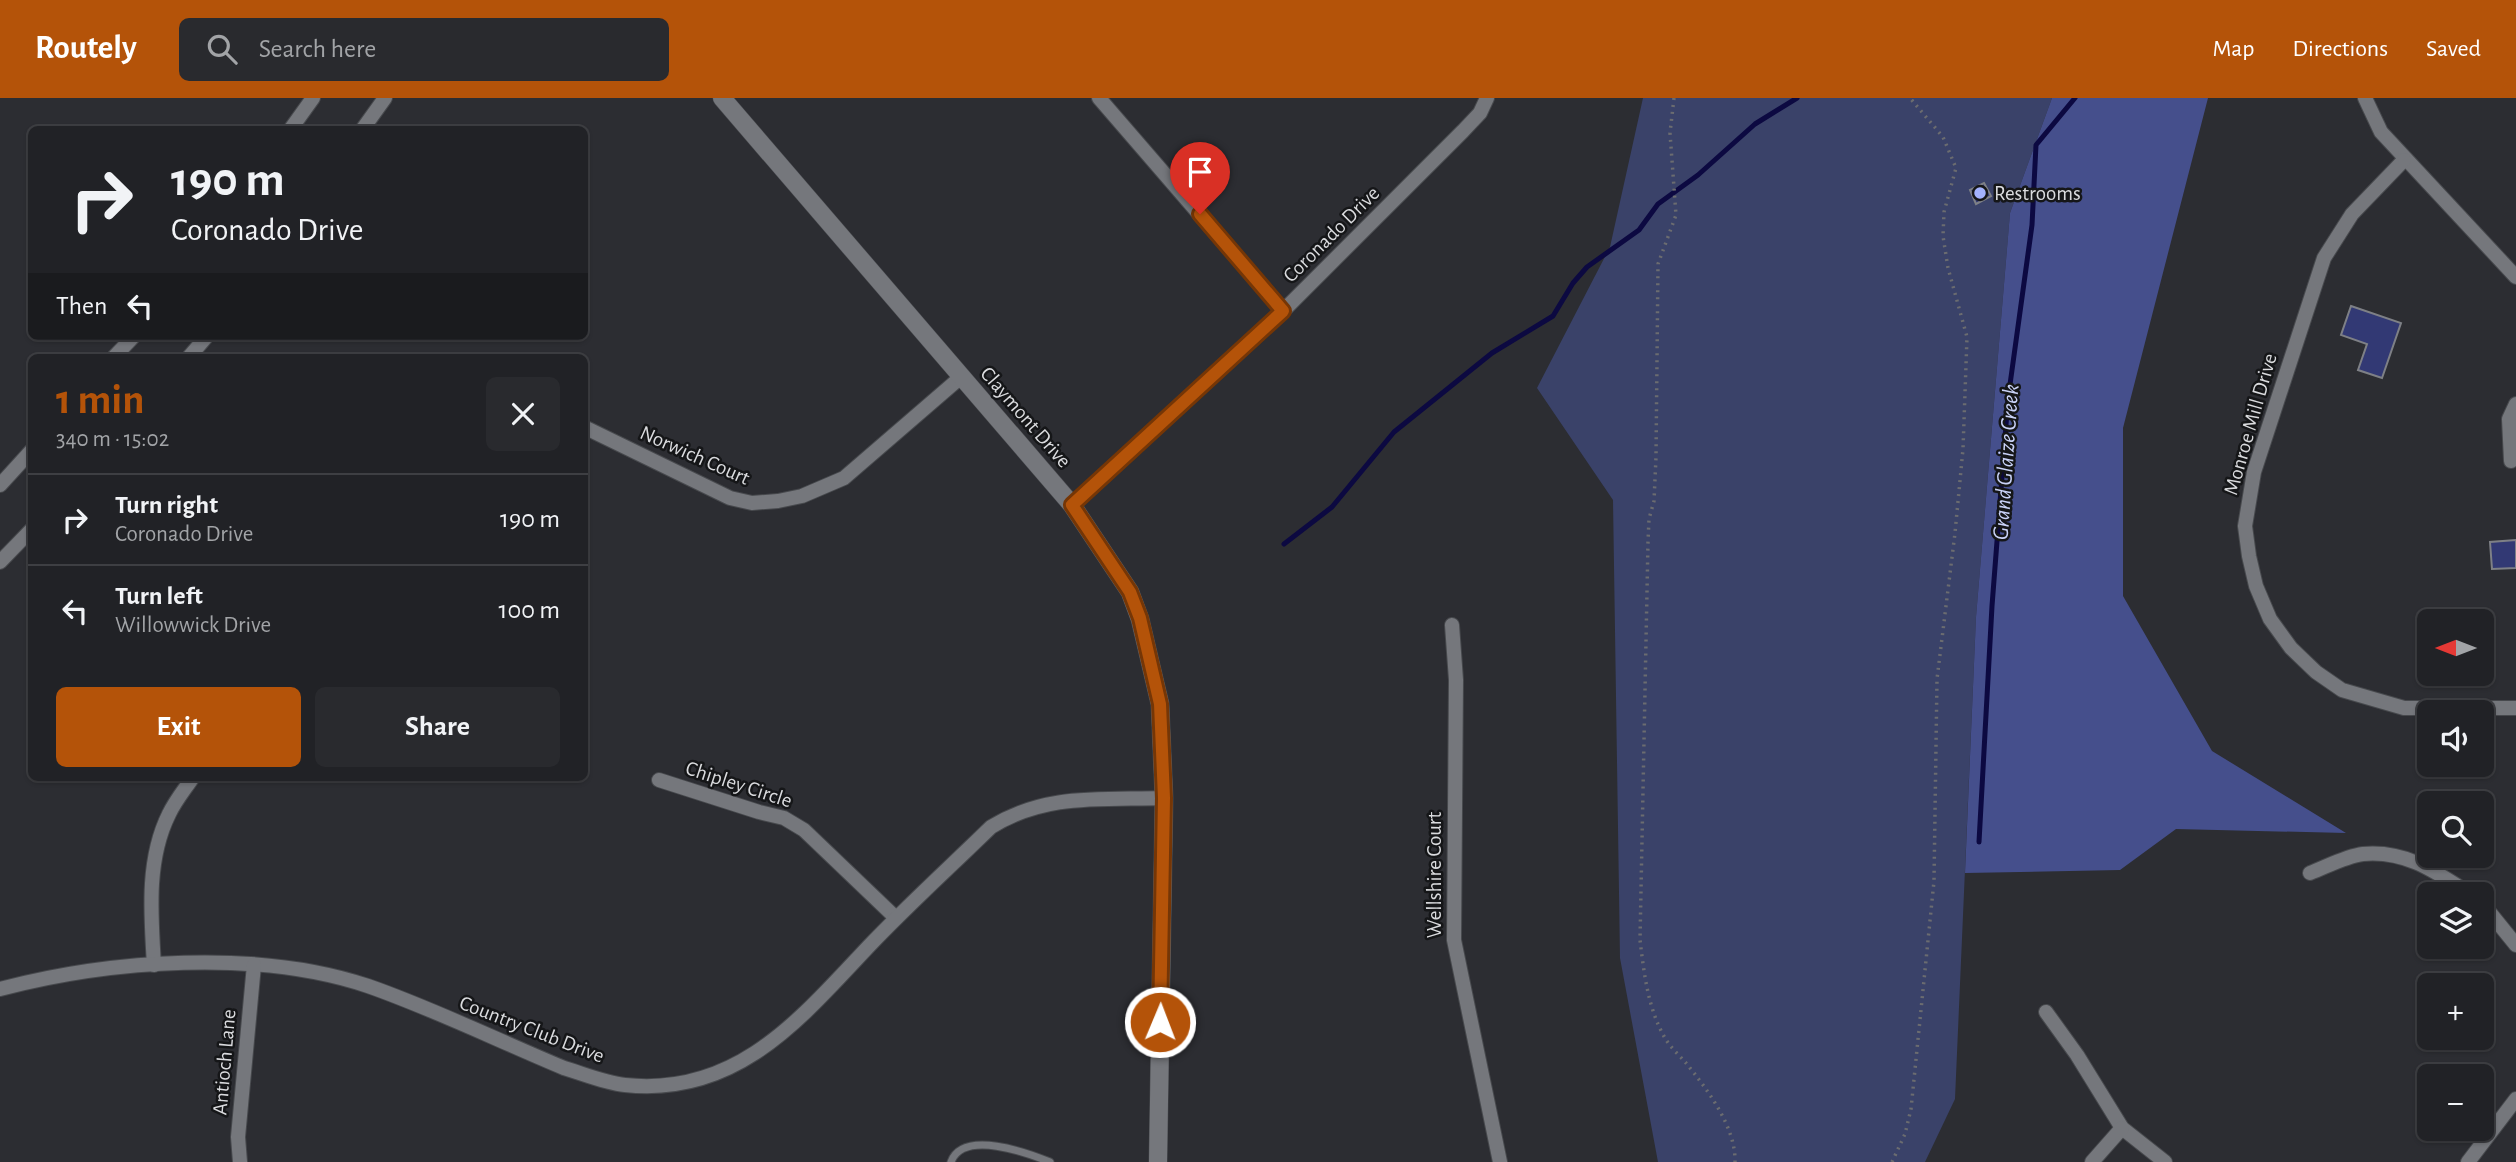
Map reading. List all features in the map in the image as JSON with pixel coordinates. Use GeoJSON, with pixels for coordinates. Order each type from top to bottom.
{"type":"FeatureCollection","features":[{"type":"Feature","properties":{"kind":"street"},"geometry":{"type":"LineString","coordinates":[[293,126],[313,98]]}},
{"type":"Feature","properties":{"kind":"street"},"geometry":{"type":"LineString","coordinates":[[365,126],[385,98]]}},
{"type":"Feature","properties":{"kind":"street","name":"Claymont Drive"},"geometry":{"type":"LineString","coordinates":[[722,98],[1072,505],[1130,592],[1140,618],[1160,704],[1164,798],[1158,1162]]}},
{"type":"Feature","properties":{"kind":"street"},"geometry":{"type":"LineString","coordinates":[[1099,98],[1283,311]]}},
{"type":"Feature","properties":{"kind":"street","name":"Coronado Drive"},"geometry":{"type":"LineString","coordinates":[[1072,505],[1283,311],[1463,131],[1480,113],[1487,98]]}},
{"type":"Feature","properties":{"kind":"street"},"geometry":{"type":"LineString","coordinates":[[2365,98],[2381,132],[2404,160],[2516,277]]}},
{"type":"Feature","properties":{"kind":"street","name":"Monroe Mill Drive"},"geometry":{"type":"LineString","coordinates":[[2404,160],[2352,214],[2324,258],[2254,472],[2245,526],[2249,556],[2256,586],[2270,619],[2291,648],[2316,672],[2342,690],[2404,708],[2516,708]]}},
{"type":"Feature","properties":{"kind":"street"},"geometry":{"type":"LineString","coordinates":[[117,354],[130,340]]}},
{"type":"Feature","properties":{"kind":"street"},"geometry":{"type":"LineString","coordinates":[[192,354],[204,340]]}},
{"type":"Feature","properties":{"kind":"street","name":"Norwich Court"},"geometry":{"type":"LineString","coordinates":[[588,429],[730,498],[752,503],[778,502],[802,496],[844,478],[961,377]]}},
{"type":"Feature","properties":{"kind":"street"},"geometry":{"type":"LineString","coordinates":[[2511,461],[2509,419],[2516,404]]}},
{"type":"Feature","properties":{"kind":"street"},"geometry":{"type":"LineString","coordinates":[[0,485],[28,454]]}},
{"type":"Feature","properties":{"kind":"street"},"geometry":{"type":"LineString","coordinates":[[0,562],[28,533]]}},
{"type":"Feature","properties":{"kind":"street","name":"Wellshire Court"},"geometry":{"type":"LineString","coordinates":[[1452,625],[1456,680],[1454,940],[1500,1162]]}},
{"type":"Feature","properties":{"kind":"street","name":"Chipley Circle"},"geometry":{"type":"LineString","coordinates":[[659,780],[785,818],[804,830],[896,918]]}},
{"type":"Feature","properties":{"kind":"street"},"geometry":{"type":"LineString","coordinates":[[154,965],[151,902],[157,845],[168,814],[190,781]]}},
{"type":"Feature","properties":{"kind":"street","name":"Country Club Drive"},"geometry":{"type":"LineString","coordinates":[[0,989],[59,974],[154,965],[254,965],[324,974],[367,986],[564,1068],[624,1085],[648,1086],[700,1080],[751,1058],[800,1018],[896,918],[990,827],[1034,806],[1059,801],[1164,798]]}},
{"type":"Feature","properties":{"kind":"street"},"geometry":{"type":"LineString","coordinates":[[2310,873],[2362,854],[2397,856],[2422,863],[2451,882]]}},
{"type":"Feature","properties":{"kind":"street"},"geometry":{"type":"LineString","coordinates":[[2494,918],[2516,945]]}},
{"type":"Feature","properties":{"kind":"street","name":"Antioch Lane"},"geometry":{"type":"LineString","coordinates":[[240,1162],[238,1137],[254,965]]}},
{"type":"Feature","properties":{"kind":"street"},"geometry":{"type":"LineString","coordinates":[[2046,1012],[2077,1055],[2122,1128],[2165,1162]]}},
{"type":"Feature","properties":{"kind":"street"},"geometry":{"type":"LineString","coordinates":[[2468,1162],[2516,1099]]}},
{"type":"Feature","properties":{"kind":"street"},"geometry":{"type":"LineString","coordinates":[[2092,1162],[2122,1128]]}},
{"type":"Feature","properties":{"kind":"lane"},"geometry":{"type":"LineString","coordinates":[[951,1162],[964,1148],[985,1145],[1025,1152],[1050,1162]]}},
{"type":"Feature","properties":{"kind":"path"},"geometry":{"type":"LineString","coordinates":[[1674,98],[1670,133],[1676,215],[1658,264],[1657,457],[1654,500],[1648,530],[1640,940],[1651,1005],[1665,1039],[1704,1086],[1717,1108],[1730,1135],[1735,1162]]}},
{"type":"Feature","properties":{"kind":"path"},"geometry":{"type":"LineString","coordinates":[[1892,1162],[1905,1134],[1911,1108],[1934,881],[1937,678],[1963,449],[1966,337],[1948,268],[1943,236],[1944,212],[1956,168],[1943,137],[1910,98]]}},
{"type":"Feature","properties":{"kind":"shaded area"},"geometry":{"type":"Polygon","coordinates":[[[1643,98],[2052,98],[2010,213],[1976,617],[1955,1099],[1925,1162],[1658,1162],[1620,958],[1613,500],[1537,388],[1610,247],[1643,98]]]}},
{"type":"Feature","properties":{"kind":"shaded area"},"geometry":{"type":"Polygon","coordinates":[[[2052,98],[2208,98],[2123,428],[2123,596],[2212,751],[2346,833],[2176,829],[2120,870],[1965,873],[1976,617],[2010,213],[2052,98]]]}},
{"type":"Feature","properties":{"kind":"building","name":"Restrooms"},"geometry":{"type":"Polygon","coordinates":[[[1984,183],[1991,196],[1976,204],[1970,190],[1984,183]]]}},
{"type":"Feature","properties":{"kind":"building"},"geometry":{"type":"Polygon","coordinates":[[[2351,306],[2401,323],[2382,378],[2358,370],[2367,344],[2341,335],[2351,306]]]}},
{"type":"Feature","properties":{"kind":"building"},"geometry":{"type":"Polygon","coordinates":[[[2516,540],[2516,568],[2492,569],[2490,542],[2516,540]]]}},
{"type":"Feature","properties":{"kind":"waterway"},"geometry":{"type":"LineString","coordinates":[[1284,544],[1332,507],[1394,432],[1492,353],[1553,316],[1573,283],[1587,267],[1639,230],[1658,204],[1698,175],[1755,124],[1797,98]]}},
{"type":"Feature","properties":{"kind":"waterway","name":"Grand Glaize Creek"},"geometry":{"type":"LineString","coordinates":[[1979,842],[1992,606],[2008,399],[2032,225],[2036,145],[2075,98]]}},
{"type":"Feature","properties":{"kind":"place","name":"Restrooms"},"geometry":{"type":"Point","coordinates":[1980,193]}},
{"type":"Feature","properties":{"kind":"route"},"geometry":{"type":"LineString","coordinates":[[1160,1022],[1164,798],[1160,704],[1140,618],[1130,592],[1072,505],[1283,311],[1200,214]]}}]}
